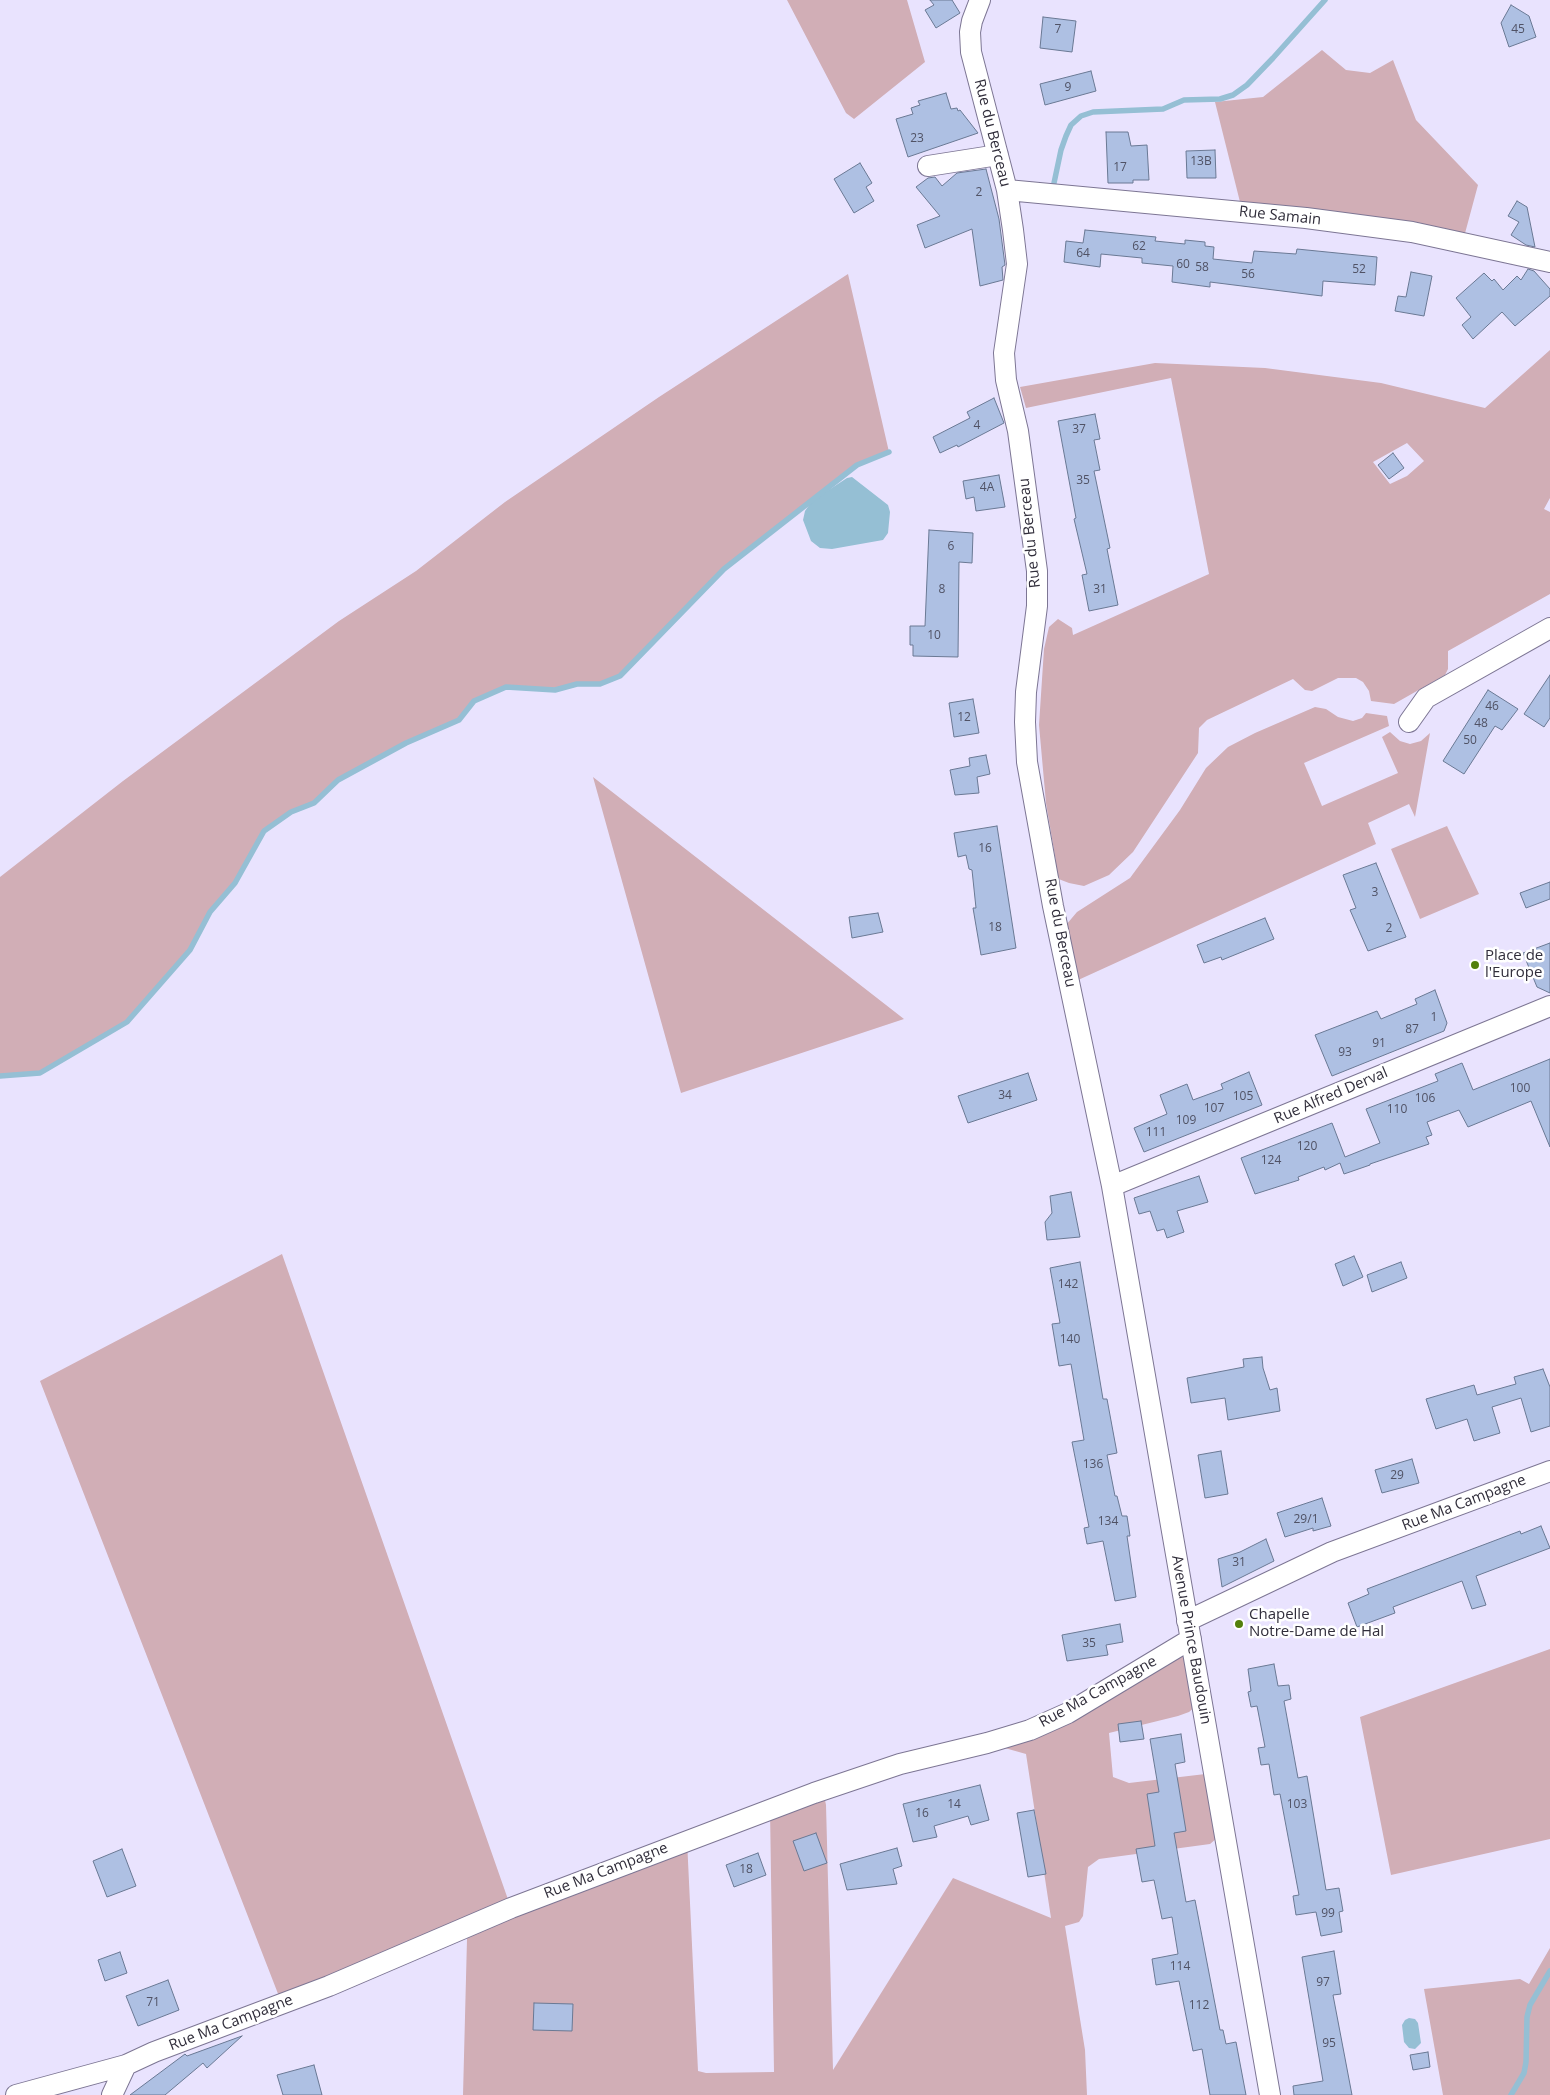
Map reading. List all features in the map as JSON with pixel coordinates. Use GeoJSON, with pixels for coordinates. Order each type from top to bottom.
{"type":"FeatureCollection","features":[{"type":"Feature","properties":{"kind":"street","name":"Rue du Berceau"},"geometry":{"type":"LineString","coordinates":[[980,0],[970,32],[971,52],[1007,190],[1017,264],[1004,353],[1006,380],[1018,430],[1037,571],[1037,612],[1026,692],[1024,722],[1027,762],[1055,915],[1112,1186]]}},
{"type":"Feature","properties":{"kind":"street"},"geometry":{"type":"LineString","coordinates":[[928,166],[998,155]]}},
{"type":"Feature","properties":{"kind":"street","name":"Rue Samain"},"geometry":{"type":"LineString","coordinates":[[1007,190],[1316,219],[1412,232],[1550,262]]}},
{"type":"Feature","properties":{"kind":"street"},"geometry":{"type":"LineString","coordinates":[[1409,722],[1426,698],[1550,628]]}},
{"type":"Feature","properties":{"kind":"street","name":"Rue Alfred Derval"},"geometry":{"type":"LineString","coordinates":[[1112,1186],[1550,1006]]}},
{"type":"Feature","properties":{"kind":"street","name":"Avenue Prince Baudouin"},"geometry":{"type":"LineString","coordinates":[[1112,1186],[1270,2095]]}},
{"type":"Feature","properties":{"kind":"street","name":"Rue Ma Campagne"},"geometry":{"type":"LineString","coordinates":[[16,2095],[126,2066],[154,2052],[329,1986],[511,1908],[688,1840],[900,1764],[987,1743],[1036,1728],[1076,1708],[1189,1630],[1332,1552],[1550,1471]]}},
{"type":"Feature","properties":{"kind":"street"},"geometry":{"type":"LineString","coordinates":[[112,2095],[126,2066]]}},
{"type":"Feature","properties":{"kind":"shaded area"},"geometry":{"type":"Polygon","coordinates":[[[787,0],[907,0],[925,62],[854,119],[846,113],[787,0]]]}},
{"type":"Feature","properties":{"kind":"shaded area"},"geometry":{"type":"Polygon","coordinates":[[[1322,50],[1346,70],[1370,73],[1393,60],[1416,120],[1478,185],[1464,237],[1241,206],[1215,102],[1263,97],[1322,50]]]}},
{"type":"Feature","properties":{"kind":"shaded area"},"geometry":{"type":"Polygon","coordinates":[[[848,274],[889,452],[857,465],[724,569],[620,676],[600,684],[577,684],[555,690],[506,687],[474,701],[459,720],[406,743],[338,780],[314,803],[291,812],[264,830],[235,883],[210,912],[190,950],[127,1022],[40,1073],[0,1076],[0,877],[123,781],[339,621],[416,571],[505,502],[659,397],[848,274]]]}},
{"type":"Feature","properties":{"kind":"shaded area"},"geometry":{"type":"Polygon","coordinates":[[[1550,350],[1550,498],[1544,509],[1550,512],[1550,594],[1448,651],[1448,669],[1445,675],[1394,704],[1371,701],[1369,691],[1363,682],[1356,678],[1338,678],[1312,691],[1305,690],[1293,679],[1207,720],[1199,728],[1198,753],[1133,852],[1109,875],[1084,886],[1056,878],[1052,866],[1056,862],[1046,803],[1039,725],[1044,649],[1049,627],[1058,619],[1072,628],[1073,635],[1209,574],[1171,378],[1026,408],[1020,387],[1155,363],[1265,368],[1381,383],[1485,408],[1550,350]],[[1407,443],[1373,462],[1390,484],[1407,476],[1424,461],[1407,443]]]}},
{"type":"Feature","properties":{"kind":"shaded area"},"geometry":{"type":"Polygon","coordinates":[[[1315,707],[1326,709],[1338,717],[1353,721],[1362,718],[1366,713],[1387,716],[1389,726],[1304,763],[1322,806],[1398,773],[1382,737],[1390,732],[1400,741],[1410,744],[1421,741],[1430,733],[1415,817],[1409,804],[1368,823],[1376,844],[1076,981],[1066,925],[1077,912],[1130,878],[1180,810],[1206,768],[1228,747],[1315,707]]]}},
{"type":"Feature","properties":{"kind":"shaded area"},"geometry":{"type":"Polygon","coordinates":[[[593,777],[904,1019],[681,1093],[593,777]]]}},
{"type":"Feature","properties":{"kind":"shaded area"},"geometry":{"type":"Polygon","coordinates":[[[1447,826],[1479,894],[1420,919],[1391,849],[1447,826]]]}},
{"type":"Feature","properties":{"kind":"shaded area"},"geometry":{"type":"Polygon","coordinates":[[[282,1254],[511,1908],[687,1840],[698,2071],[706,2073],[774,2072],[770,1809],[823,1790],[826,1805],[833,2070],[953,1878],[1051,1918],[1026,1754],[987,1743],[1191,1639],[1196,1706],[1189,1712],[1178,1716],[1109,1733],[1113,1777],[1129,1783],[1214,1773],[1224,1832],[1210,1844],[1099,1859],[1088,1867],[1083,1916],[1079,1922],[1065,1926],[1085,2050],[1087,2095],[463,2095],[467,1939],[469,1926],[282,2004],[40,1381],[282,1254]]]}},
{"type":"Feature","properties":{"kind":"shaded area"},"geometry":{"type":"Polygon","coordinates":[[[1550,1649],[1550,1839],[1391,1875],[1360,1717],[1550,1649]]]}},
{"type":"Feature","properties":{"kind":"shaded area"},"geometry":{"type":"Polygon","coordinates":[[[1550,1948],[1550,2095],[1443,2095],[1424,1989],[1520,1979],[1529,1984],[1550,1948]]]}},
{"type":"Feature","properties":{"kind":"water"},"geometry":{"type":"Polygon","coordinates":[[[852,477],[888,505],[890,512],[888,533],[883,540],[832,549],[820,548],[811,541],[803,520],[805,511],[812,501],[847,478],[852,477]]]}},
{"type":"Feature","properties":{"kind":"water"},"geometry":{"type":"Polygon","coordinates":[[[1409,2018],[1415,2019],[1418,2023],[1421,2043],[1415,2049],[1409,2048],[1404,2042],[1402,2025],[1409,2018]]]}},
{"type":"Feature","properties":{"kind":"building"},"geometry":{"type":"Polygon","coordinates":[[[930,0],[952,0],[960,13],[936,28],[925,10],[934,5],[930,0]]]}},
{"type":"Feature","properties":{"kind":"building"},"geometry":{"type":"Polygon","coordinates":[[[1511,5],[1529,16],[1536,37],[1509,47],[1501,23],[1511,5]]]}},
{"type":"Feature","properties":{"kind":"building"},"geometry":{"type":"Polygon","coordinates":[[[1043,17],[1076,21],[1072,52],[1040,48],[1043,17]]]}},
{"type":"Feature","properties":{"kind":"building"},"geometry":{"type":"Polygon","coordinates":[[[1091,71],[1096,91],[1045,105],[1040,84],[1091,71]]]}},
{"type":"Feature","properties":{"kind":"building"},"geometry":{"type":"Polygon","coordinates":[[[946,93],[951,109],[957,108],[958,111],[960,110],[978,133],[908,157],[896,119],[913,114],[911,108],[920,105],[918,101],[946,93]]]}},
{"type":"Feature","properties":{"kind":"building"},"geometry":{"type":"Polygon","coordinates":[[[1106,132],[1128,132],[1131,146],[1147,145],[1149,180],[1133,180],[1133,183],[1108,183],[1106,132]]]}},
{"type":"Feature","properties":{"kind":"building"},"geometry":{"type":"Polygon","coordinates":[[[1215,150],[1216,178],[1187,178],[1186,151],[1215,150]]]}},
{"type":"Feature","properties":{"kind":"building"},"geometry":{"type":"Polygon","coordinates":[[[860,163],[872,183],[866,187],[874,201],[854,213],[834,179],[860,163]]]}},
{"type":"Feature","properties":{"kind":"building"},"geometry":{"type":"Polygon","coordinates":[[[986,169],[999,219],[1005,265],[1002,267],[1003,280],[980,286],[972,229],[925,248],[917,225],[940,216],[916,187],[928,178],[935,177],[942,186],[957,173],[986,169]]]}},
{"type":"Feature","properties":{"kind":"building"},"geometry":{"type":"Polygon","coordinates":[[[1517,201],[1527,207],[1535,247],[1526,245],[1511,235],[1519,222],[1508,216],[1517,201]]]}},
{"type":"Feature","properties":{"kind":"building"},"geometry":{"type":"Polygon","coordinates":[[[1085,230],[1156,237],[1155,241],[1185,244],[1185,240],[1205,242],[1205,246],[1214,247],[1213,259],[1252,263],[1254,251],[1296,254],[1297,249],[1377,257],[1375,285],[1323,281],[1322,296],[1210,282],[1210,287],[1172,282],[1173,266],[1142,263],[1142,258],[1101,254],[1100,267],[1064,262],[1066,241],[1083,243],[1085,230]]]}},
{"type":"Feature","properties":{"kind":"building"},"geometry":{"type":"Polygon","coordinates":[[[1528,269],[1534,271],[1550,289],[1550,296],[1515,326],[1502,312],[1473,339],[1462,325],[1471,317],[1456,298],[1484,273],[1492,281],[1494,279],[1503,290],[1517,276],[1521,280],[1528,269]]]}},
{"type":"Feature","properties":{"kind":"building"},"geometry":{"type":"Polygon","coordinates":[[[1411,272],[1432,276],[1424,316],[1395,311],[1398,296],[1406,297],[1411,272]]]}},
{"type":"Feature","properties":{"kind":"building"},"geometry":{"type":"Polygon","coordinates":[[[994,398],[1004,423],[958,447],[957,445],[940,453],[933,437],[970,418],[967,412],[994,398]]]}},
{"type":"Feature","properties":{"kind":"building"},"geometry":{"type":"Polygon","coordinates":[[[1095,414],[1100,439],[1094,440],[1100,470],[1094,471],[1110,548],[1107,549],[1118,605],[1089,611],[1082,575],[1087,574],[1074,519],[1076,518],[1058,421],[1095,414]]]}},
{"type":"Feature","properties":{"kind":"building"},"geometry":{"type":"Polygon","coordinates":[[[1393,453],[1404,468],[1389,479],[1378,465],[1393,453]]]}},
{"type":"Feature","properties":{"kind":"building"},"geometry":{"type":"Polygon","coordinates":[[[999,475],[1005,507],[976,511],[974,497],[966,499],[963,481],[999,475]]]}},
{"type":"Feature","properties":{"kind":"building"},"geometry":{"type":"Polygon","coordinates":[[[929,530],[973,533],[972,563],[959,562],[958,657],[913,656],[913,645],[910,645],[910,626],[925,626],[929,530]]]}},
{"type":"Feature","properties":{"kind":"building"},"geometry":{"type":"Polygon","coordinates":[[[1550,675],[1550,718],[1544,727],[1524,714],[1550,675]]]}},
{"type":"Feature","properties":{"kind":"building"},"geometry":{"type":"Polygon","coordinates":[[[1488,690],[1518,709],[1502,730],[1495,726],[1464,774],[1443,761],[1488,690]]]}},
{"type":"Feature","properties":{"kind":"building"},"geometry":{"type":"Polygon","coordinates":[[[973,699],[979,733],[954,737],[949,703],[973,699]]]}},
{"type":"Feature","properties":{"kind":"building"},"geometry":{"type":"Polygon","coordinates":[[[986,755],[990,774],[977,777],[979,793],[955,795],[950,770],[970,766],[969,758],[986,755]]]}},
{"type":"Feature","properties":{"kind":"building"},"geometry":{"type":"Polygon","coordinates":[[[997,826],[1016,948],[981,955],[973,908],[976,908],[972,870],[969,869],[966,855],[958,857],[954,833],[997,826]]]}},
{"type":"Feature","properties":{"kind":"building"},"geometry":{"type":"Polygon","coordinates":[[[1376,863],[1406,937],[1368,951],[1350,910],[1356,908],[1343,875],[1376,863]]]}},
{"type":"Feature","properties":{"kind":"building"},"geometry":{"type":"Polygon","coordinates":[[[1550,882],[1550,899],[1526,908],[1520,893],[1550,882]]]}},
{"type":"Feature","properties":{"kind":"building"},"geometry":{"type":"Polygon","coordinates":[[[878,913],[883,932],[852,938],[849,917],[878,913]]]}},
{"type":"Feature","properties":{"kind":"building"},"geometry":{"type":"Polygon","coordinates":[[[1265,918],[1274,939],[1222,960],[1221,957],[1204,963],[1197,945],[1265,918]]]}},
{"type":"Feature","properties":{"kind":"building"},"geometry":{"type":"Polygon","coordinates":[[[1550,943],[1550,993],[1537,987],[1523,953],[1550,943]]]}},
{"type":"Feature","properties":{"kind":"building"},"geometry":{"type":"Polygon","coordinates":[[[1435,990],[1447,1023],[1444,1031],[1332,1076],[1315,1035],[1377,1011],[1381,1019],[1417,1004],[1415,999],[1435,990]]]}},
{"type":"Feature","properties":{"kind":"building"},"geometry":{"type":"Polygon","coordinates":[[[1550,1059],[1550,1147],[1531,1101],[1468,1127],[1459,1110],[1427,1122],[1432,1135],[1426,1137],[1429,1144],[1344,1174],[1340,1163],[1325,1170],[1324,1167],[1298,1177],[1299,1180],[1255,1194],[1241,1158],[1332,1123],[1345,1157],[1380,1143],[1366,1109],[1438,1081],[1435,1074],[1462,1063],[1473,1090],[1550,1059]]]}},
{"type":"Feature","properties":{"kind":"building"},"geometry":{"type":"Polygon","coordinates":[[[1249,1072],[1262,1105],[1144,1152],[1134,1128],[1167,1114],[1160,1095],[1187,1084],[1193,1100],[1223,1089],[1221,1084],[1249,1072]]]}},
{"type":"Feature","properties":{"kind":"building"},"geometry":{"type":"Polygon","coordinates":[[[1028,1073],[1037,1100],[968,1123],[958,1096],[1028,1073]]]}},
{"type":"Feature","properties":{"kind":"building"},"geometry":{"type":"Polygon","coordinates":[[[1199,1176],[1208,1202],[1177,1211],[1184,1232],[1167,1238],[1164,1229],[1157,1231],[1150,1211],[1139,1214],[1134,1198],[1199,1176]]]}},
{"type":"Feature","properties":{"kind":"building"},"geometry":{"type":"Polygon","coordinates":[[[1071,1192],[1080,1237],[1047,1240],[1045,1222],[1052,1213],[1050,1196],[1071,1192]]]}},
{"type":"Feature","properties":{"kind":"building"},"geometry":{"type":"Polygon","coordinates":[[[1354,1256],[1363,1277],[1343,1286],[1335,1264],[1354,1256]]]}},
{"type":"Feature","properties":{"kind":"building"},"geometry":{"type":"Polygon","coordinates":[[[1080,1262],[1103,1399],[1107,1399],[1117,1453],[1107,1455],[1115,1496],[1117,1496],[1122,1516],[1127,1516],[1130,1536],[1127,1536],[1136,1597],[1115,1601],[1103,1541],[1087,1544],[1084,1528],[1089,1527],[1072,1442],[1084,1440],[1071,1364],[1059,1366],[1052,1324],[1060,1323],[1050,1268],[1080,1262]]]}},
{"type":"Feature","properties":{"kind":"building"},"geometry":{"type":"Polygon","coordinates":[[[1401,1262],[1407,1278],[1372,1292],[1367,1275],[1401,1262]]]}},
{"type":"Feature","properties":{"kind":"building"},"geometry":{"type":"Polygon","coordinates":[[[1262,1357],[1263,1368],[1270,1390],[1277,1388],[1280,1411],[1228,1420],[1225,1398],[1191,1403],[1187,1378],[1244,1367],[1243,1359],[1262,1357]]]}},
{"type":"Feature","properties":{"kind":"building"},"geometry":{"type":"Polygon","coordinates":[[[1543,1369],[1550,1387],[1550,1426],[1531,1432],[1521,1398],[1492,1407],[1500,1433],[1474,1441],[1467,1419],[1436,1429],[1426,1399],[1474,1385],[1477,1395],[1516,1384],[1514,1377],[1543,1369]]]}},
{"type":"Feature","properties":{"kind":"building"},"geometry":{"type":"Polygon","coordinates":[[[1221,1451],[1228,1494],[1205,1498],[1198,1455],[1221,1451]]]}},
{"type":"Feature","properties":{"kind":"building"},"geometry":{"type":"Polygon","coordinates":[[[1412,1459],[1419,1483],[1382,1493],[1375,1470],[1412,1459]]]}},
{"type":"Feature","properties":{"kind":"building"},"geometry":{"type":"Polygon","coordinates":[[[1322,1498],[1331,1526],[1313,1531],[1313,1528],[1285,1537],[1277,1513],[1322,1498]]]}},
{"type":"Feature","properties":{"kind":"building"},"geometry":{"type":"Polygon","coordinates":[[[1541,1526],[1550,1548],[1476,1576],[1486,1605],[1472,1609],[1462,1581],[1393,1607],[1395,1613],[1357,1627],[1348,1603],[1369,1594],[1367,1589],[1520,1531],[1521,1534],[1541,1526]]]}},
{"type":"Feature","properties":{"kind":"building"},"geometry":{"type":"Polygon","coordinates":[[[1266,1539],[1274,1561],[1222,1587],[1218,1559],[1240,1552],[1266,1539]]]}},
{"type":"Feature","properties":{"kind":"building"},"geometry":{"type":"Polygon","coordinates":[[[1120,1624],[1123,1642],[1106,1645],[1108,1655],[1067,1661],[1062,1635],[1120,1624]]]}},
{"type":"Feature","properties":{"kind":"building"},"geometry":{"type":"Polygon","coordinates":[[[1274,1664],[1278,1686],[1289,1685],[1291,1699],[1284,1701],[1298,1778],[1307,1776],[1326,1890],[1339,1888],[1343,1911],[1339,1912],[1342,1932],[1321,1936],[1316,1912],[1296,1915],[1293,1896],[1299,1895],[1280,1794],[1274,1795],[1269,1764],[1261,1765],[1258,1748],[1265,1747],[1257,1706],[1251,1707],[1248,1692],[1251,1691],[1248,1669],[1274,1664]]]}},
{"type":"Feature","properties":{"kind":"building"},"geometry":{"type":"Polygon","coordinates":[[[1141,1721],[1144,1739],[1120,1742],[1118,1724],[1141,1721]]]}},
{"type":"Feature","properties":{"kind":"building"},"geometry":{"type":"Polygon","coordinates":[[[1181,1734],[1185,1762],[1175,1764],[1186,1831],[1174,1833],[1186,1902],[1195,1900],[1220,2030],[1223,2030],[1226,2044],[1236,2042],[1246,2095],[1210,2095],[1202,2049],[1193,2051],[1179,1981],[1156,1985],[1152,1959],[1178,1954],[1172,1917],[1162,1919],[1154,1880],[1142,1882],[1136,1849],[1155,1846],[1147,1794],[1159,1792],[1150,1739],[1181,1734]]]}},
{"type":"Feature","properties":{"kind":"building"},"geometry":{"type":"Polygon","coordinates":[[[980,1785],[989,1820],[971,1825],[968,1816],[934,1826],[937,1837],[913,1842],[903,1804],[980,1785]]]}},
{"type":"Feature","properties":{"kind":"building"},"geometry":{"type":"Polygon","coordinates":[[[1034,1810],[1046,1874],[1028,1877],[1017,1813],[1034,1810]]]}},
{"type":"Feature","properties":{"kind":"building"},"geometry":{"type":"Polygon","coordinates":[[[816,1833],[827,1863],[804,1871],[793,1841],[816,1833]]]}},
{"type":"Feature","properties":{"kind":"building"},"geometry":{"type":"Polygon","coordinates":[[[897,1848],[902,1866],[893,1869],[897,1884],[847,1890],[840,1864],[897,1848]]]}},
{"type":"Feature","properties":{"kind":"building"},"geometry":{"type":"Polygon","coordinates":[[[122,1849],[136,1886],[107,1897],[93,1861],[122,1849]]]}},
{"type":"Feature","properties":{"kind":"building"},"geometry":{"type":"Polygon","coordinates":[[[758,1853],[766,1875],[734,1887],[726,1865],[758,1853]]]}},
{"type":"Feature","properties":{"kind":"building"},"geometry":{"type":"Polygon","coordinates":[[[1334,1951],[1341,1994],[1333,1995],[1352,2095],[1294,2095],[1293,2086],[1323,2081],[1302,1957],[1334,1951]]]}},
{"type":"Feature","properties":{"kind":"building"},"geometry":{"type":"Polygon","coordinates":[[[120,1952],[127,1973],[105,1981],[98,1960],[120,1952]]]}},
{"type":"Feature","properties":{"kind":"building"},"geometry":{"type":"Polygon","coordinates":[[[168,1980],[179,2010],[138,2026],[126,1996],[168,1980]]]}},
{"type":"Feature","properties":{"kind":"building"},"geometry":{"type":"Polygon","coordinates":[[[534,2003],[573,2004],[572,2031],[533,2030],[534,2003]]]}},
{"type":"Feature","properties":{"kind":"building"},"geometry":{"type":"Polygon","coordinates":[[[242,2036],[207,2068],[203,2063],[165,2095],[130,2095],[185,2054],[187,2056],[242,2036]]]}},
{"type":"Feature","properties":{"kind":"building"},"geometry":{"type":"Polygon","coordinates":[[[1428,2052],[1430,2067],[1413,2070],[1410,2055],[1428,2052]]]}},
{"type":"Feature","properties":{"kind":"building"},"geometry":{"type":"Polygon","coordinates":[[[314,2065],[322,2095],[283,2095],[277,2075],[314,2065]]]}},
{"type":"Feature","properties":{"kind":"waterway"},"geometry":{"type":"LineString","coordinates":[[1054,183],[1066,136],[1071,125],[1081,116],[1093,112],[1163,109],[1184,100],[1220,99],[1233,95],[1247,85],[1325,0]]}},
{"type":"Feature","properties":{"kind":"waterway"},"geometry":{"type":"LineString","coordinates":[[0,1076],[40,1073],[127,1022],[190,950],[210,912],[235,883],[264,831],[291,812],[314,803],[338,780],[406,743],[459,720],[474,701],[506,687],[555,690],[577,684],[600,684],[620,676],[724,569],[857,465],[889,452]]}},
{"type":"Feature","properties":{"kind":"waterway"},"geometry":{"type":"LineString","coordinates":[[1511,2095],[1524,2073],[1527,2017],[1530,2005],[1550,1971]]}},
{"type":"Feature","properties":{"kind":"place","name":"Place de l'Europe"},"geometry":{"type":"Point","coordinates":[1475,965]}},
{"type":"Feature","properties":{"kind":"place","name":"Chapelle Notre-Dame de Hal"},"geometry":{"type":"Point","coordinates":[1239,1624]}}]}
